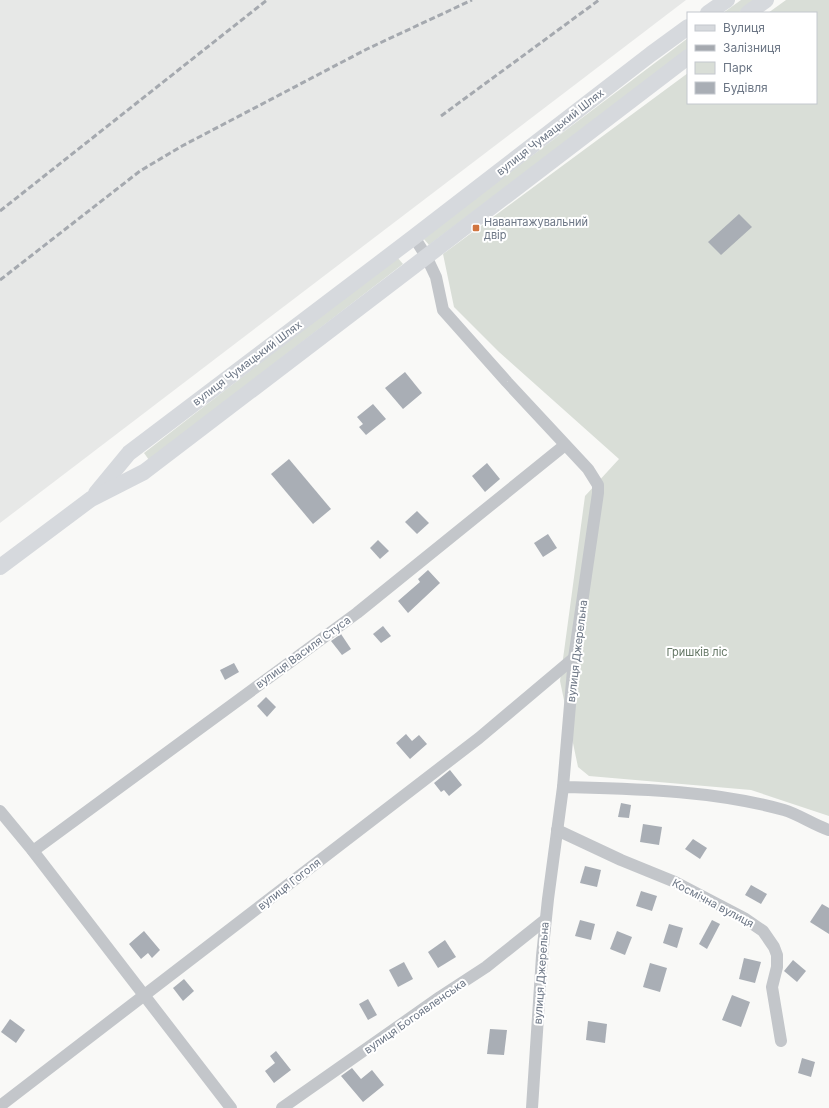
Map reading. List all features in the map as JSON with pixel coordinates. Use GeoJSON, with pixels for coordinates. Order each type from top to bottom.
{"type":"FeatureCollection","features":[{"type":"Feature","properties":{"kind":"main road"},"geometry":{"type":"LineString","coordinates":[[709,12],[727,0]]}},
{"type":"Feature","properties":{"kind":"main road"},"geometry":{"type":"LineString","coordinates":[[749,12],[766,0]]}},
{"type":"Feature","properties":{"kind":"main road","name":"вулиця Чумацький Шлях"},"geometry":{"type":"LineString","coordinates":[[91,499],[129,452],[414,237],[687,28]]}},
{"type":"Feature","properties":{"kind":"main road","name":"вулиця Чумацький Шлях"},"geometry":{"type":"LineString","coordinates":[[0,567],[91,499],[144,472],[687,58]]}},
{"type":"Feature","properties":{"kind":"street"},"geometry":{"type":"LineString","coordinates":[[414,237],[426,256]]}},
{"type":"Feature","properties":{"kind":"street","name":"вулиця Джерельна"},"geometry":{"type":"LineString","coordinates":[[426,256],[436,277],[443,310],[502,377],[588,469],[598,485],[597,505],[574,658],[562,787],[542,956],[532,1108]]}},
{"type":"Feature","properties":{"kind":"street","name":"вулиця Василя Стуса"},"geometry":{"type":"LineString","coordinates":[[33,851],[357,613],[565,444]]}},
{"type":"Feature","properties":{"kind":"street","name":"вулиця Гоголя"},"geometry":{"type":"LineString","coordinates":[[0,1106],[479,738],[574,658]]}},
{"type":"Feature","properties":{"kind":"street"},"geometry":{"type":"LineString","coordinates":[[562,787],[648,789],[697,793],[786,810],[829,830]]}},
{"type":"Feature","properties":{"kind":"street"},"geometry":{"type":"LineString","coordinates":[[0,811],[33,851],[231,1108]]}},
{"type":"Feature","properties":{"kind":"street","name":"Космічна вулиця"},"geometry":{"type":"LineString","coordinates":[[557,830],[621,860],[675,882],[744,918],[763,931],[774,947],[777,955],[777,967],[772,987],[782,1041]]}},
{"type":"Feature","properties":{"kind":"street","name":"вулиця Богоявленська"},"geometry":{"type":"LineString","coordinates":[[282,1108],[440,997],[486,967],[546,920]]}},
{"type":"Feature","properties":{"kind":"shaded area"},"geometry":{"type":"Polygon","coordinates":[[[0,0],[686,0],[0,523],[0,0]]]}},
{"type":"Feature","properties":{"kind":"green space"},"geometry":{"type":"Polygon","coordinates":[[[741,0],[757,0],[739,12],[724,12],[741,0]]]}},
{"type":"Feature","properties":{"kind":"green space","name":"Гришків ліс"},"geometry":{"type":"Polygon","coordinates":[[[786,0],[829,0],[829,816],[751,790],[589,776],[578,767],[560,681],[585,496],[619,459],[499,352],[454,307],[443,254],[687,74],[687,104],[817,104],[817,12],[769,12],[786,0]]]}},
{"type":"Feature","properties":{"kind":"green space"},"geometry":{"type":"Polygon","coordinates":[[[687,39],[687,50],[429,245],[423,238],[687,39]]]}},
{"type":"Feature","properties":{"kind":"green space"},"geometry":{"type":"Polygon","coordinates":[[[397,257],[403,264],[149,460],[144,453],[397,257]]]}},
{"type":"Feature","properties":{"kind":"building"},"geometry":{"type":"Polygon","coordinates":[[[739,214],[752,227],[721,255],[708,242],[739,214]]]}},
{"type":"Feature","properties":{"kind":"building"},"geometry":{"type":"Polygon","coordinates":[[[405,372],[422,393],[403,409],[385,388],[405,372]]]}},
{"type":"Feature","properties":{"kind":"building"},"geometry":{"type":"Polygon","coordinates":[[[373,404],[386,419],[366,435],[359,427],[363,424],[357,417],[373,404]]]}},
{"type":"Feature","properties":{"kind":"building"},"geometry":{"type":"Polygon","coordinates":[[[289,459],[331,509],[313,524],[271,474],[289,459]]]}},
{"type":"Feature","properties":{"kind":"building"},"geometry":{"type":"Polygon","coordinates":[[[487,463],[500,479],[485,492],[472,476],[487,463]]]}},
{"type":"Feature","properties":{"kind":"building"},"geometry":{"type":"Polygon","coordinates":[[[417,511],[429,523],[417,534],[405,522],[417,511]]]}},
{"type":"Feature","properties":{"kind":"building"},"geometry":{"type":"Polygon","coordinates":[[[548,534],[557,548],[543,557],[534,543],[548,534]]]}},
{"type":"Feature","properties":{"kind":"building"},"geometry":{"type":"Polygon","coordinates":[[[378,540],[389,551],[380,559],[370,548],[378,540]]]}},
{"type":"Feature","properties":{"kind":"building"},"geometry":{"type":"Polygon","coordinates":[[[428,570],[440,583],[408,613],[398,601],[420,582],[418,579],[428,570]]]}},
{"type":"Feature","properties":{"kind":"building"},"geometry":{"type":"Polygon","coordinates":[[[383,626],[391,636],[381,643],[373,634],[383,626]]]}},
{"type":"Feature","properties":{"kind":"building"},"geometry":{"type":"Polygon","coordinates":[[[341,634],[351,649],[342,655],[331,641],[341,634]]]}},
{"type":"Feature","properties":{"kind":"building"},"geometry":{"type":"Polygon","coordinates":[[[234,663],[239,672],[225,680],[220,670],[234,663]]]}},
{"type":"Feature","properties":{"kind":"building"},"geometry":{"type":"Polygon","coordinates":[[[266,697],[276,707],[267,717],[257,706],[266,697]]]}},
{"type":"Feature","properties":{"kind":"building"},"geometry":{"type":"Polygon","coordinates":[[[406,734],[412,741],[419,735],[427,744],[410,759],[396,743],[406,734]]]}},
{"type":"Feature","properties":{"kind":"building"},"geometry":{"type":"Polygon","coordinates":[[[450,770],[462,785],[449,796],[444,790],[441,792],[434,783],[450,770]]]}},
{"type":"Feature","properties":{"kind":"building"},"geometry":{"type":"Polygon","coordinates":[[[621,803],[631,805],[629,818],[618,817],[621,803]]]}},
{"type":"Feature","properties":{"kind":"building"},"geometry":{"type":"Polygon","coordinates":[[[643,824],[662,827],[659,845],[640,842],[643,824]]]}},
{"type":"Feature","properties":{"kind":"building"},"geometry":{"type":"Polygon","coordinates":[[[693,839],[707,848],[700,859],[685,849],[693,839]]]}},
{"type":"Feature","properties":{"kind":"building"},"geometry":{"type":"Polygon","coordinates":[[[585,866],[601,870],[597,887],[580,883],[585,866]]]}},
{"type":"Feature","properties":{"kind":"building"},"geometry":{"type":"Polygon","coordinates":[[[751,885],[767,894],[761,904],[745,895],[751,885]]]}},
{"type":"Feature","properties":{"kind":"building"},"geometry":{"type":"Polygon","coordinates":[[[641,891],[657,896],[652,911],[636,906],[641,891]]]}},
{"type":"Feature","properties":{"kind":"building"},"geometry":{"type":"Polygon","coordinates":[[[822,904],[829,908],[829,934],[810,922],[822,904]]]}},
{"type":"Feature","properties":{"kind":"building"},"geometry":{"type":"Polygon","coordinates":[[[580,920],[595,924],[591,940],[575,936],[580,920]]]}},
{"type":"Feature","properties":{"kind":"building"},"geometry":{"type":"Polygon","coordinates":[[[712,920],[720,924],[707,949],[699,944],[712,920]]]}},
{"type":"Feature","properties":{"kind":"building"},"geometry":{"type":"Polygon","coordinates":[[[669,924],[683,928],[677,948],[663,943],[669,924]]]}},
{"type":"Feature","properties":{"kind":"building"},"geometry":{"type":"Polygon","coordinates":[[[144,931],[160,950],[152,958],[148,953],[141,959],[129,944],[144,931]]]}},
{"type":"Feature","properties":{"kind":"building"},"geometry":{"type":"Polygon","coordinates":[[[617,931],[632,937],[625,955],[610,949],[617,931]]]}},
{"type":"Feature","properties":{"kind":"building"},"geometry":{"type":"Polygon","coordinates":[[[445,940],[456,957],[438,968],[428,952],[445,940]]]}},
{"type":"Feature","properties":{"kind":"building"},"geometry":{"type":"Polygon","coordinates":[[[744,958],[761,962],[755,983],[739,979],[744,958]]]}},
{"type":"Feature","properties":{"kind":"building"},"geometry":{"type":"Polygon","coordinates":[[[793,960],[806,971],[797,982],[784,971],[793,960]]]}},
{"type":"Feature","properties":{"kind":"building"},"geometry":{"type":"Polygon","coordinates":[[[404,962],[413,979],[398,987],[389,970],[404,962]]]}},
{"type":"Feature","properties":{"kind":"building"},"geometry":{"type":"Polygon","coordinates":[[[650,963],[667,968],[660,992],[643,987],[650,963]]]}},
{"type":"Feature","properties":{"kind":"building"},"geometry":{"type":"Polygon","coordinates":[[[184,979],[194,991],[183,1001],[173,988],[184,979]]]}},
{"type":"Feature","properties":{"kind":"building"},"geometry":{"type":"Polygon","coordinates":[[[732,995],[750,1002],[741,1027],[722,1020],[732,995]]]}},
{"type":"Feature","properties":{"kind":"building"},"geometry":{"type":"Polygon","coordinates":[[[368,999],[377,1015],[368,1020],[359,1004],[368,999]]]}},
{"type":"Feature","properties":{"kind":"building"},"geometry":{"type":"Polygon","coordinates":[[[10,1019],[25,1030],[16,1043],[1,1032],[10,1019]]]}},
{"type":"Feature","properties":{"kind":"building"},"geometry":{"type":"Polygon","coordinates":[[[588,1021],[607,1024],[605,1043],[586,1040],[588,1021]]]}},
{"type":"Feature","properties":{"kind":"building"},"geometry":{"type":"Polygon","coordinates":[[[490,1029],[507,1030],[504,1055],[487,1054],[490,1029]]]}},
{"type":"Feature","properties":{"kind":"building"},"geometry":{"type":"Polygon","coordinates":[[[276,1051],[291,1070],[274,1083],[265,1071],[275,1063],[270,1056],[276,1051]]]}},
{"type":"Feature","properties":{"kind":"building"},"geometry":{"type":"Polygon","coordinates":[[[802,1058],[815,1062],[811,1077],[798,1073],[802,1058]]]}},
{"type":"Feature","properties":{"kind":"building"},"geometry":{"type":"Polygon","coordinates":[[[352,1068],[361,1079],[372,1070],[384,1085],[363,1102],[341,1076],[352,1068]]]}},
{"type":"Feature","properties":{"kind":"railway"},"geometry":{"type":"LineString","coordinates":[[0,211],[267,0]]}},
{"type":"Feature","properties":{"kind":"railway"},"geometry":{"type":"LineString","coordinates":[[0,280],[140,171],[182,146],[367,49],[472,0]]}},
{"type":"Feature","properties":{"kind":"railway"},"geometry":{"type":"LineString","coordinates":[[441,116],[599,0]]}},
{"type":"Feature","properties":{"kind":"place","name":"Навантажувальний двір"},"geometry":{"type":"Point","coordinates":[476,228]}}]}
